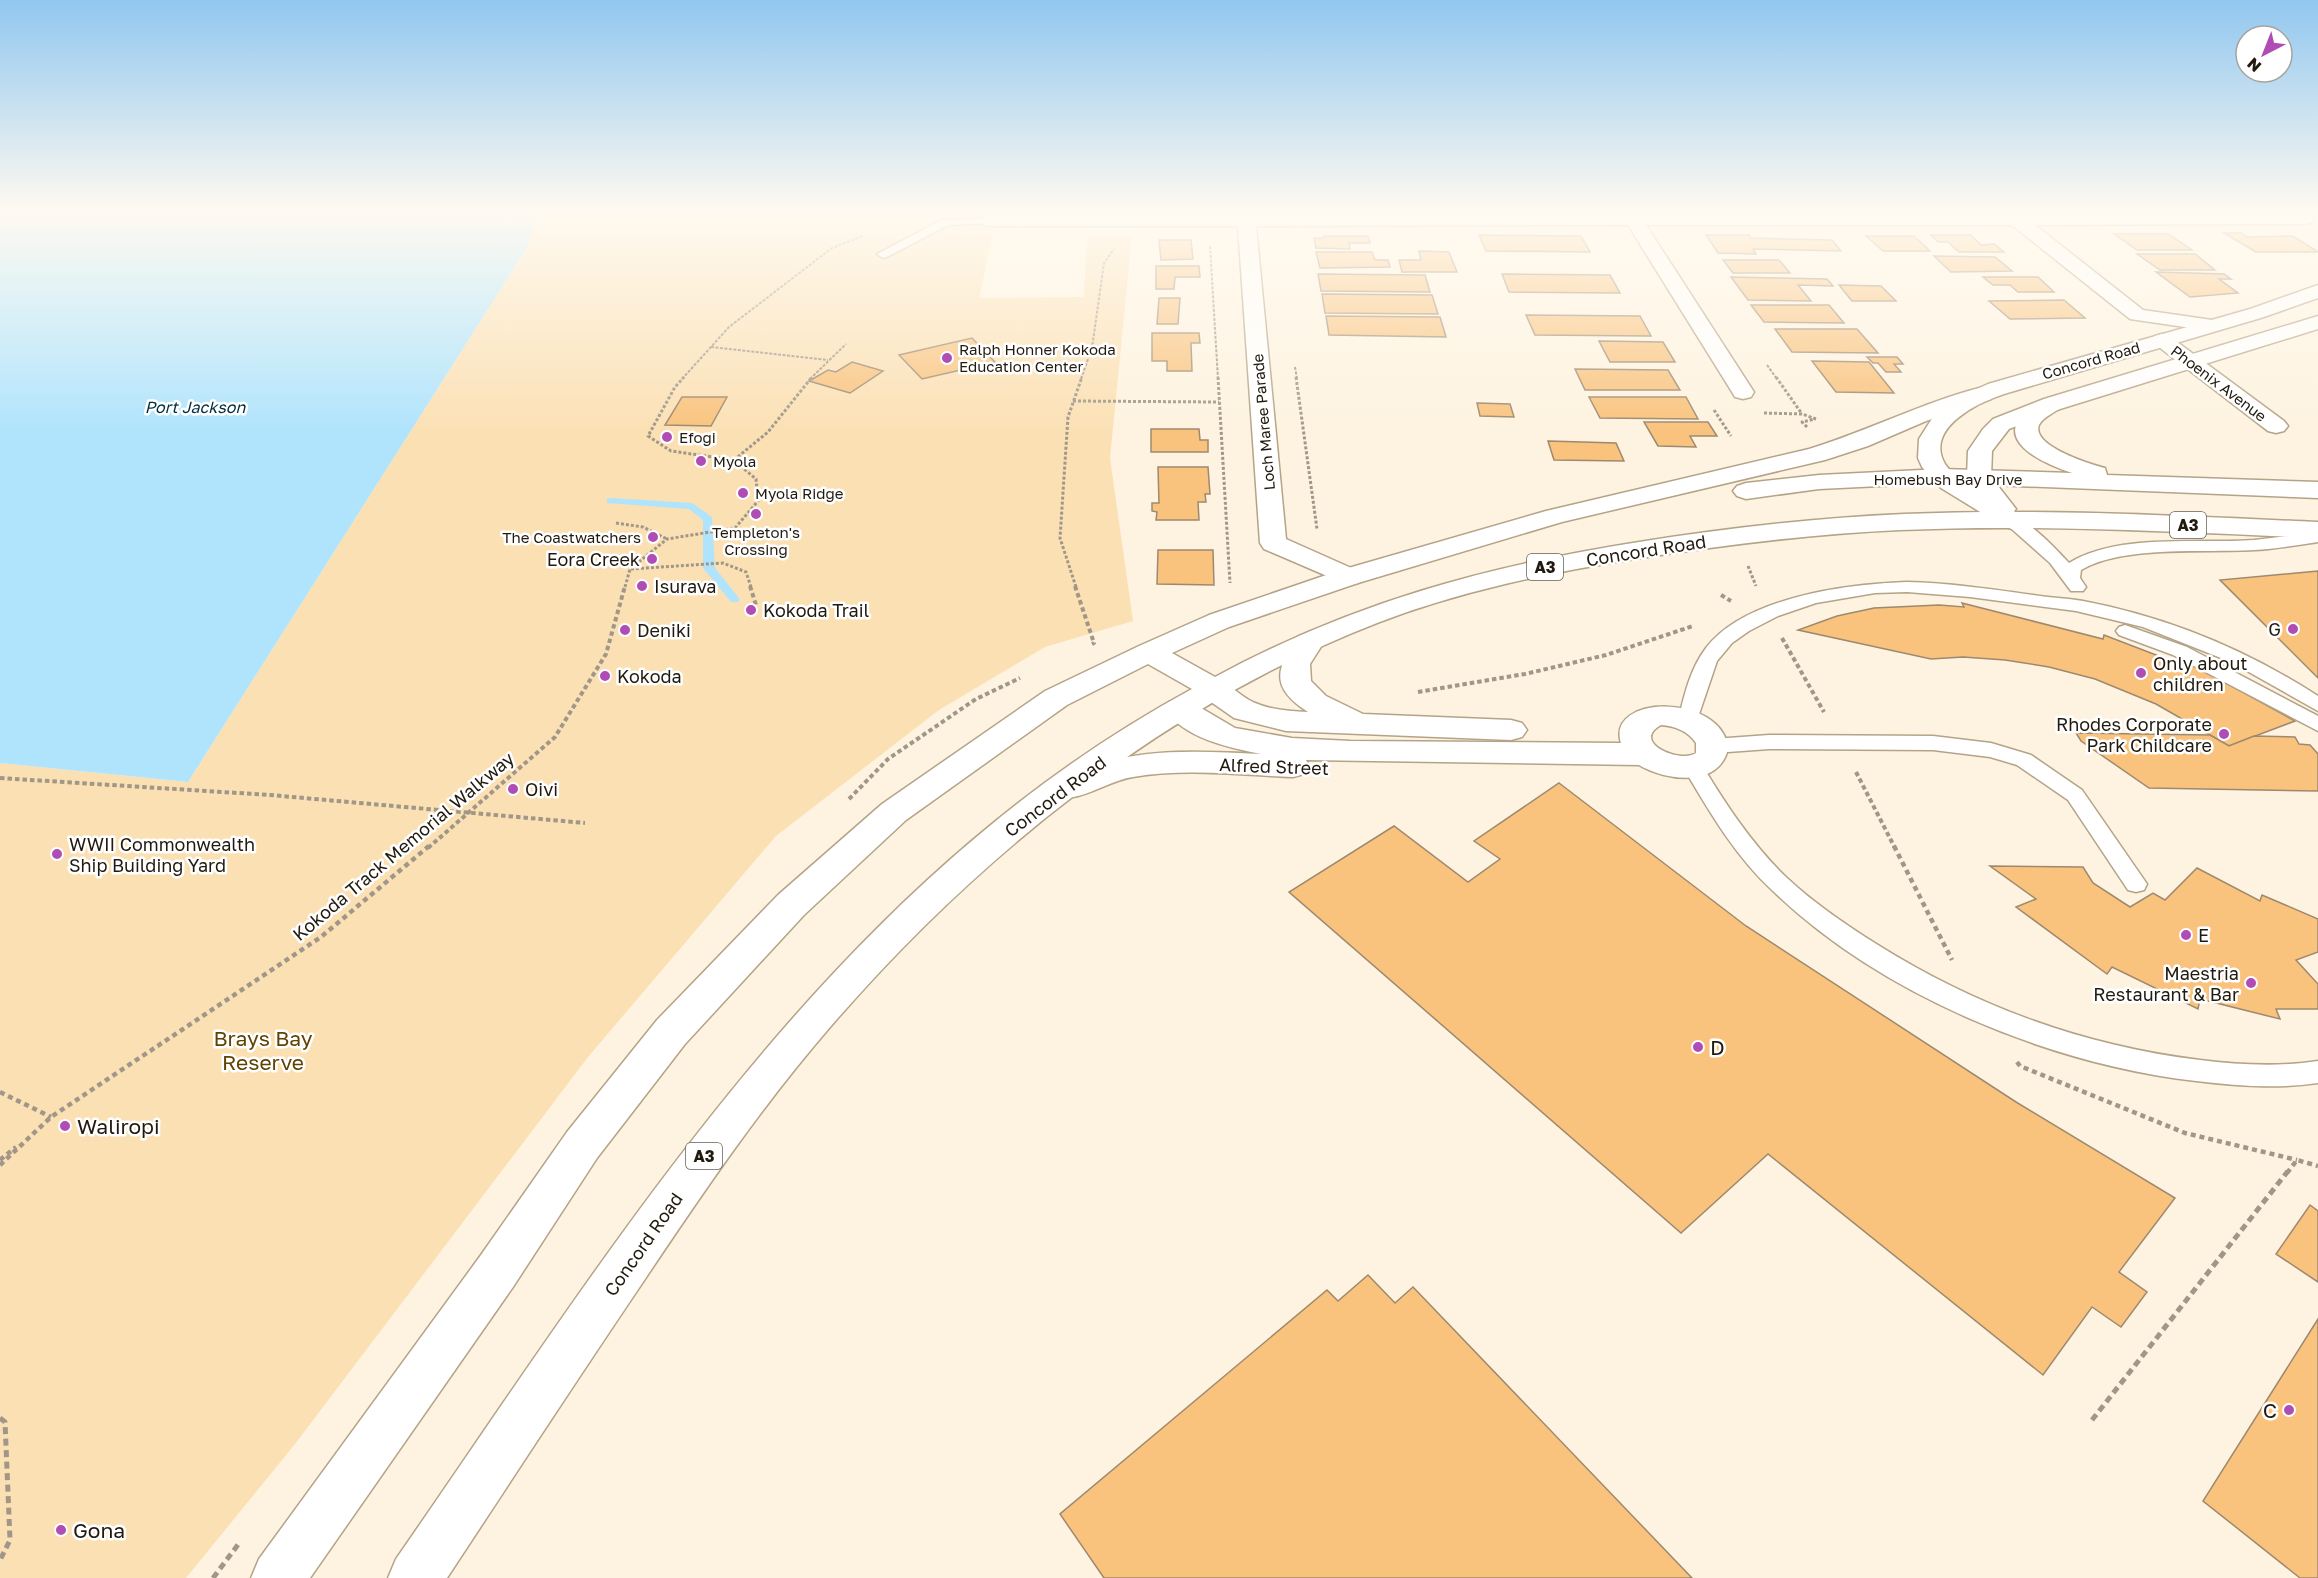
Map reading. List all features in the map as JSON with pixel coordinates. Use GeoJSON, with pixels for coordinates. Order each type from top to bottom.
{"type":"FeatureCollection","features":[{"type":"Feature","properties":{"kind":"main road","name":"Loch Maree Parade"},"geometry":{"type":"LineString","coordinates":[[1251,285],[1273,543],[1348,577]]}},
{"type":"Feature","properties":{"kind":"main road"},"geometry":{"type":"LineString","coordinates":[[1675,285],[1743,392]]}},
{"type":"Feature","properties":{"kind":"main road","name":"Phoenix Avenue"},"geometry":{"type":"LineString","coordinates":[[2099,285],[2137,315],[2212,325]]}},
{"type":"Feature","properties":{"kind":"main road","name":"Concord Road"},"geometry":{"type":"LineString","coordinates":[[1942,476],[1929,459],[1929,445],[1931,438],[1946,416],[1956,407],[1983,394],[2257,313],[2318,291]]}},
{"type":"Feature","properties":{"kind":"main road","name":"Concord Road"},"geometry":{"type":"LineString","coordinates":[[1979,477],[1980,451],[1990,434],[2001,424],[2052,404],[2318,322]]}},
{"type":"Feature","properties":{"kind":"main road","name":"Phoenix Avenue"},"geometry":{"type":"LineString","coordinates":[[2162,340],[2276,426]]}},
{"type":"Feature","properties":{"kind":"main road"},"geometry":{"type":"LineString","coordinates":[[1580,511],[1816,455],[1860,441],[1918,416],[1983,394]]}},
{"type":"Feature","properties":{"kind":"main road"},"geometry":{"type":"LineString","coordinates":[[2052,404],[2031,418],[2026,427],[2029,437],[2038,449],[2088,471],[2148,483]]}},
{"type":"Feature","properties":{"kind":"main road"},"geometry":{"type":"LineString","coordinates":[[1942,476],[2012,521]]}},
{"type":"Feature","properties":{"kind":"main road","name":"Homebush Bay Drive"},"geometry":{"type":"LineString","coordinates":[[1580,511],[1819,482],[1942,476],[2318,490]]}},
{"type":"Feature","properties":{"kind":"main road"},"geometry":{"type":"LineString","coordinates":[[1979,477],[2012,521]]}},
{"type":"Feature","properties":{"kind":"main road","name":"A3"},"geometry":{"type":"LineString","coordinates":[[278,1578],[497,1271],[582,1145],[671,1032],[791,905],[894,812],[1056,698],[1149,652],[1219,621],[1348,577],[1486,535],[1580,511]]}},
{"type":"Feature","properties":{"kind":"main road","name":"Concord Road"},"geometry":{"type":"LineString","coordinates":[[415,1578],[647,1237],[714,1142],[765,1078],[836,995],[916,911],[968,864],[1059,791],[1127,741],[1215,690],[1336,629],[1435,595],[1572,561],[1700,540],[1790,530],[1908,522],[2012,521]]}},
{"type":"Feature","properties":{"kind":"main road","name":"A3"},"geometry":{"type":"LineString","coordinates":[[2012,521],[2318,530]]}},
{"type":"Feature","properties":{"kind":"main road"},"geometry":{"type":"LineString","coordinates":[[1309,642],[1299,657],[1294,671],[1300,687],[1321,706],[1362,724]]}},
{"type":"Feature","properties":{"kind":"main road"},"geometry":{"type":"LineString","coordinates":[[1149,652],[1215,690],[1245,711],[1261,716],[1310,723],[1362,724],[1640,745],[1672,766],[1703,757],[1705,731],[1688,721],[1668,716],[1649,717],[1637,725],[1640,745]]}},
{"type":"Feature","properties":{"kind":"main road"},"geometry":{"type":"LineString","coordinates":[[1149,652],[1180,709]]}},
{"type":"Feature","properties":{"kind":"main road","name":"Alfred Street"},"geometry":{"type":"LineString","coordinates":[[1180,709],[1214,731],[1228,737],[1292,748],[1350,752],[1491,751],[1640,745]]}},
{"type":"Feature","properties":{"kind":"main road","name":"Alfred Street"},"geometry":{"type":"LineString","coordinates":[[1059,791],[1110,771],[1135,765],[1184,763],[1373,769],[1491,751]]}},
{"type":"Feature","properties":{"kind":"lane"},"geometry":{"type":"LineString","coordinates":[[2012,521],[2043,545],[2072,578],[2092,614],[2180,651],[2318,724]]}},
{"type":"Feature","properties":{"kind":"lane"},"geometry":{"type":"LineString","coordinates":[[2072,578],[2073,568],[2084,561],[2127,552],[2193,545],[2254,544],[2318,537]]}},
{"type":"Feature","properties":{"kind":"lane"},"geometry":{"type":"LineString","coordinates":[[1688,721],[1695,687],[1713,651],[1758,617],[1799,601],[1854,590],[1893,586],[1967,589],[2052,604],[2198,641],[2265,673],[2318,705]]}},
{"type":"Feature","properties":{"kind":"lane"},"geometry":{"type":"LineString","coordinates":[[2136,884],[2075,795],[2024,760],[1991,750],[1933,743],[1769,742],[1703,757],[1720,812],[1761,865],[1818,918],[1892,968],[1979,1012],[2045,1037],[2114,1058],[2183,1070],[2250,1076],[2318,1072]]}},
{"type":"Feature","properties":{"kind":"path"},"geometry":{"type":"LineString","coordinates":[[630,569],[667,539],[735,528],[758,501],[756,479],[734,460],[671,451],[648,436],[675,387],[711,346],[729,327],[784,285]]}},
{"type":"Feature","properties":{"kind":"path"},"geometry":{"type":"LineString","coordinates":[[1094,643],[1060,538],[1068,417],[1092,348],[1101,285]]}},
{"type":"Feature","properties":{"kind":"path"},"geometry":{"type":"LineString","coordinates":[[1213,285],[1230,589]]}},
{"type":"Feature","properties":{"kind":"path"},"geometry":{"type":"LineString","coordinates":[[734,460],[768,432],[807,382],[846,344]]}},
{"type":"Feature","properties":{"kind":"path"},"geometry":{"type":"LineString","coordinates":[[711,346],[829,360]]}},
{"type":"Feature","properties":{"kind":"path"},"geometry":{"type":"LineString","coordinates":[[1294,362],[1319,538]]}},
{"type":"Feature","properties":{"kind":"path"},"geometry":{"type":"LineString","coordinates":[[1074,401],[1220,402]]}},
{"type":"Feature","properties":{"kind":"path"},"geometry":{"type":"LineString","coordinates":[[1802,422],[1816,419]]}},
{"type":"Feature","properties":{"kind":"path"},"geometry":{"type":"LineString","coordinates":[[616,523],[635,524],[655,530],[667,539]]}},
{"type":"Feature","properties":{"kind":"path"},"geometry":{"type":"LineString","coordinates":[[1727,608],[1759,592],[1749,573],[1746,556]]}},
{"type":"Feature","properties":{"kind":"path"},"geometry":{"type":"LineString","coordinates":[[630,569],[723,563],[746,572],[756,605]]}},
{"type":"Feature","properties":{"kind":"path","name":"Kokoda Track Memorial Walkway"},"geometry":{"type":"LineString","coordinates":[[0,1165],[51,1117],[321,937],[555,737],[606,654],[630,569]]}},
{"type":"Feature","properties":{"kind":"path"},"geometry":{"type":"LineString","coordinates":[[1721,595],[1758,617],[1781,635],[1841,743],[1979,1012],[2020,1066],[2185,1132],[2318,1166]]}},
{"type":"Feature","properties":{"kind":"path"},"geometry":{"type":"LineString","coordinates":[[1416,692],[1525,674],[1583,660],[1704,623]]}},
{"type":"Feature","properties":{"kind":"path"},"geometry":{"type":"LineString","coordinates":[[0,778],[270,795],[585,823]]}},
{"type":"Feature","properties":{"kind":"path"},"geometry":{"type":"LineString","coordinates":[[0,1092],[51,1117],[0,1160]]}},
{"type":"Feature","properties":{"kind":"path"},"geometry":{"type":"LineString","coordinates":[[2092,1420],[2297,1160]]}},
{"type":"Feature","properties":{"kind":"path"},"geometry":{"type":"LineString","coordinates":[[0,1418],[4,1422],[10,1540],[0,1560]]}},
{"type":"Feature","properties":{"kind":"green space","name":"Brays Bay Reserve"},"geometry":{"type":"Polygon","coordinates":[[[503,285],[982,285],[979,298],[1084,297],[1085,285],[1127,285],[1110,458],[1133,621],[1045,647],[939,710],[776,836],[588,1057],[295,1444],[186,1578],[0,1578],[0,763],[188,782],[503,285]]]}},
{"type":"Feature","properties":{"kind":"water","name":"Port Jackson"},"geometry":{"type":"Polygon","coordinates":[[[0,285],[503,285],[188,782],[0,763],[0,285]]]}},
{"type":"Feature","properties":{"kind":"building"},"geometry":{"type":"Polygon","coordinates":[[[1156,285],[1174,285],[1174,289],[1156,289],[1156,285]]]}},
{"type":"Feature","properties":{"kind":"building"},"geometry":{"type":"Polygon","coordinates":[[[1320,285],[1428,285],[1430,292],[1321,291],[1320,285]]]}},
{"type":"Feature","properties":{"kind":"building"},"geometry":{"type":"Polygon","coordinates":[[[1506,285],[1615,285],[1620,293],[1509,292],[1506,285]]]}},
{"type":"Feature","properties":{"kind":"building"},"geometry":{"type":"Polygon","coordinates":[[[1737,285],[1832,285],[1833,286],[1798,285],[1811,301],[1748,300],[1737,285]]]}},
{"type":"Feature","properties":{"kind":"building"},"geometry":{"type":"Polygon","coordinates":[[[1839,285],[1881,286],[1896,301],[1852,301],[1839,285]]]}},
{"type":"Feature","properties":{"kind":"building"},"geometry":{"type":"Polygon","coordinates":[[[1993,285],[2046,285],[2054,292],[2018,292],[2010,285],[1993,285]]]}},
{"type":"Feature","properties":{"kind":"building"},"geometry":{"type":"Polygon","coordinates":[[[2173,285],[2227,285],[2238,293],[2190,297],[2173,285]]]}},
{"type":"Feature","properties":{"kind":"building"},"geometry":{"type":"Polygon","coordinates":[[[1322,294],[1432,295],[1438,314],[1325,313],[1322,294]]]}},
{"type":"Feature","properties":{"kind":"building"},"geometry":{"type":"Polygon","coordinates":[[[1159,298],[1180,298],[1178,324],[1157,324],[1159,298]]]}},
{"type":"Feature","properties":{"kind":"building"},"geometry":{"type":"Polygon","coordinates":[[[2064,300],[2085,318],[2010,319],[1989,301],[2064,300]]]}},
{"type":"Feature","properties":{"kind":"building"},"geometry":{"type":"Polygon","coordinates":[[[1751,305],[1829,305],[1844,323],[1764,322],[1751,305]]]}},
{"type":"Feature","properties":{"kind":"building"},"geometry":{"type":"Polygon","coordinates":[[[1526,315],[1640,316],[1651,336],[1535,335],[1526,315]]]}},
{"type":"Feature","properties":{"kind":"building"},"geometry":{"type":"Polygon","coordinates":[[[1326,316],[1440,317],[1446,337],[1329,335],[1326,316]]]}},
{"type":"Feature","properties":{"kind":"building"},"geometry":{"type":"Polygon","coordinates":[[[1775,329],[1857,329],[1878,353],[1792,352],[1775,329]]]}},
{"type":"Feature","properties":{"kind":"building"},"geometry":{"type":"Polygon","coordinates":[[[1152,333],[1199,333],[1200,343],[1191,343],[1192,371],[1167,371],[1167,361],[1152,361],[1152,333]]]}},
{"type":"Feature","properties":{"kind":"building","name":"Ralph Honner Kokoda Education Center"},"geometry":{"type":"Polygon","coordinates":[[[972,338],[995,362],[922,379],[899,355],[972,338]]]}},
{"type":"Feature","properties":{"kind":"building"},"geometry":{"type":"Polygon","coordinates":[[[1599,341],[1663,342],[1675,362],[1610,362],[1599,341]]]}},
{"type":"Feature","properties":{"kind":"building"},"geometry":{"type":"Polygon","coordinates":[[[1867,357],[1897,357],[1903,364],[1894,364],[1901,372],[1886,372],[1878,363],[1873,363],[1867,357]]]}},
{"type":"Feature","properties":{"kind":"building"},"geometry":{"type":"Polygon","coordinates":[[[1812,361],[1869,362],[1894,393],[1836,392],[1812,361]]]}},
{"type":"Feature","properties":{"kind":"building"},"geometry":{"type":"Polygon","coordinates":[[[852,362],[883,371],[850,393],[809,381],[828,370],[836,372],[852,362]]]}},
{"type":"Feature","properties":{"kind":"building"},"geometry":{"type":"Polygon","coordinates":[[[1575,369],[1668,370],[1680,390],[1585,390],[1575,369]]]}},
{"type":"Feature","properties":{"kind":"building"},"geometry":{"type":"Polygon","coordinates":[[[682,397],[727,397],[711,426],[665,425],[682,397]]]}},
{"type":"Feature","properties":{"kind":"building"},"geometry":{"type":"Polygon","coordinates":[[[1589,397],[1686,397],[1698,419],[1600,418],[1589,397]]]}},
{"type":"Feature","properties":{"kind":"building"},"geometry":{"type":"Polygon","coordinates":[[[1477,403],[1510,404],[1514,417],[1480,416],[1477,403]]]}},
{"type":"Feature","properties":{"kind":"building"},"geometry":{"type":"Polygon","coordinates":[[[1644,422],[1708,422],[1717,436],[1690,436],[1696,447],[1658,446],[1644,422]]]}},
{"type":"Feature","properties":{"kind":"building"},"geometry":{"type":"Polygon","coordinates":[[[1151,429],[1199,429],[1200,440],[1208,440],[1208,452],[1151,452],[1151,429]]]}},
{"type":"Feature","properties":{"kind":"building"},"geometry":{"type":"Polygon","coordinates":[[[1548,441],[1616,443],[1624,461],[1554,460],[1548,441]]]}},
{"type":"Feature","properties":{"kind":"building"},"geometry":{"type":"Polygon","coordinates":[[[1158,467],[1208,467],[1210,494],[1205,494],[1206,502],[1198,502],[1199,520],[1156,520],[1157,512],[1152,511],[1152,503],[1159,503],[1158,467]]]}},
{"type":"Feature","properties":{"kind":"building"},"geometry":{"type":"Polygon","coordinates":[[[1158,550],[1213,550],[1214,585],[1157,584],[1158,550]]]}},
{"type":"Feature","properties":{"kind":"building","name":"G"},"geometry":{"type":"Polygon","coordinates":[[[2318,571],[2318,678],[2220,580],[2318,571]]]}},
{"type":"Feature","properties":{"kind":"building","name":"Only about children"},"geometry":{"type":"Polygon","coordinates":[[[1962,603],[2103,639],[2104,635],[2190,668],[2192,664],[2295,721],[2229,746],[2156,704],[2095,679],[2049,667],[2005,660],[1963,657],[1931,659],[1798,630],[1837,616],[1874,608],[1939,605],[1964,607],[1962,603]]]}},
{"type":"Feature","properties":{"kind":"building"},"geometry":{"type":"Polygon","coordinates":[[[2076,733],[2210,735],[2229,746],[2254,736],[2295,737],[2299,744],[2310,745],[2318,754],[2318,791],[2149,788],[2081,741],[2076,733]]]}},
{"type":"Feature","properties":{"kind":"building","name":"D"},"geometry":{"type":"Polygon","coordinates":[[[1559,783],[1746,926],[2016,1102],[2175,1198],[2119,1272],[2147,1292],[2121,1327],[2092,1307],[2043,1375],[1768,1154],[1681,1233],[1289,892],[1394,826],[1468,882],[1500,859],[1474,841],[1559,783]]]}},
{"type":"Feature","properties":{"kind":"building","name":"E"},"geometry":{"type":"Polygon","coordinates":[[[1990,866],[2083,867],[2093,883],[2130,907],[2153,893],[2165,900],[2197,868],[2260,901],[2262,895],[2318,919],[2318,952],[2296,960],[2318,984],[2318,1009],[2276,1009],[2280,1019],[2200,999],[2198,1009],[2112,967],[2107,974],[2016,907],[2036,899],[1990,866]]]}},
{"type":"Feature","properties":{"kind":"building"},"geometry":{"type":"Polygon","coordinates":[[[2310,1205],[2318,1211],[2318,1282],[2276,1254],[2310,1205]]]}},
{"type":"Feature","properties":{"kind":"building"},"geometry":{"type":"Polygon","coordinates":[[[1368,1275],[1395,1303],[1413,1287],[1692,1578],[1104,1578],[1060,1514],[1327,1290],[1338,1301],[1368,1275]]]}},
{"type":"Feature","properties":{"kind":"building","name":"C"},"geometry":{"type":"Polygon","coordinates":[[[2318,1319],[2318,1578],[2300,1578],[2203,1501],[2318,1319]]]}},
{"type":"Feature","properties":{"kind":"waterway"},"geometry":{"type":"LineString","coordinates":[[611,501],[692,506],[708,519],[709,568],[735,600]]}},
{"type":"Feature","properties":{"kind":"place","name":"Ralph Honner Kokoda Education Center"},"geometry":{"type":"Point","coordinates":[947,358]}},
{"type":"Feature","properties":{"kind":"place","name":"Efogi"},"geometry":{"type":"Point","coordinates":[667,437]}},
{"type":"Feature","properties":{"kind":"place","name":"Myola"},"geometry":{"type":"Point","coordinates":[701,461]}},
{"type":"Feature","properties":{"kind":"place","name":"Myola Ridge"},"geometry":{"type":"Point","coordinates":[743,493]}},
{"type":"Feature","properties":{"kind":"place","name":"Templeton's Crossing"},"geometry":{"type":"Point","coordinates":[756,514]}},
{"type":"Feature","properties":{"kind":"place","name":"The Coastwatchers"},"geometry":{"type":"Point","coordinates":[653,537]}},
{"type":"Feature","properties":{"kind":"place","name":"Eora Creek"},"geometry":{"type":"Point","coordinates":[652,559]}},
{"type":"Feature","properties":{"kind":"place","name":"Isurava"},"geometry":{"type":"Point","coordinates":[642,586]}},
{"type":"Feature","properties":{"kind":"place","name":"Kokoda Trail"},"geometry":{"type":"Point","coordinates":[751,610]}},
{"type":"Feature","properties":{"kind":"place","name":"G"},"geometry":{"type":"Point","coordinates":[2293,629]}},
{"type":"Feature","properties":{"kind":"place","name":"Deniki"},"geometry":{"type":"Point","coordinates":[625,630]}},
{"type":"Feature","properties":{"kind":"place","name":"Only about children"},"geometry":{"type":"Point","coordinates":[2141,673]}},
{"type":"Feature","properties":{"kind":"place","name":"Kokoda"},"geometry":{"type":"Point","coordinates":[605,676]}},
{"type":"Feature","properties":{"kind":"place","name":"Rhodes Corporate Park Childcare"},"geometry":{"type":"Point","coordinates":[2224,734]}},
{"type":"Feature","properties":{"kind":"place","name":"Oivi"},"geometry":{"type":"Point","coordinates":[513,789]}},
{"type":"Feature","properties":{"kind":"place","name":"WWII Commonwealth Ship Building Yard"},"geometry":{"type":"Point","coordinates":[57,854]}},
{"type":"Feature","properties":{"kind":"place","name":"E"},"geometry":{"type":"Point","coordinates":[2186,935]}},
{"type":"Feature","properties":{"kind":"place","name":"Maestria Restaurant & Bar"},"geometry":{"type":"Point","coordinates":[2251,983]}},
{"type":"Feature","properties":{"kind":"place","name":"D"},"geometry":{"type":"Point","coordinates":[1698,1047]}},
{"type":"Feature","properties":{"kind":"place","name":"Waliropi"},"geometry":{"type":"Point","coordinates":[65,1126]}},
{"type":"Feature","properties":{"kind":"place","name":"C"},"geometry":{"type":"Point","coordinates":[2289,1410]}},
{"type":"Feature","properties":{"kind":"place","name":"Gona"},"geometry":{"type":"Point","coordinates":[61,1530]}}]}
